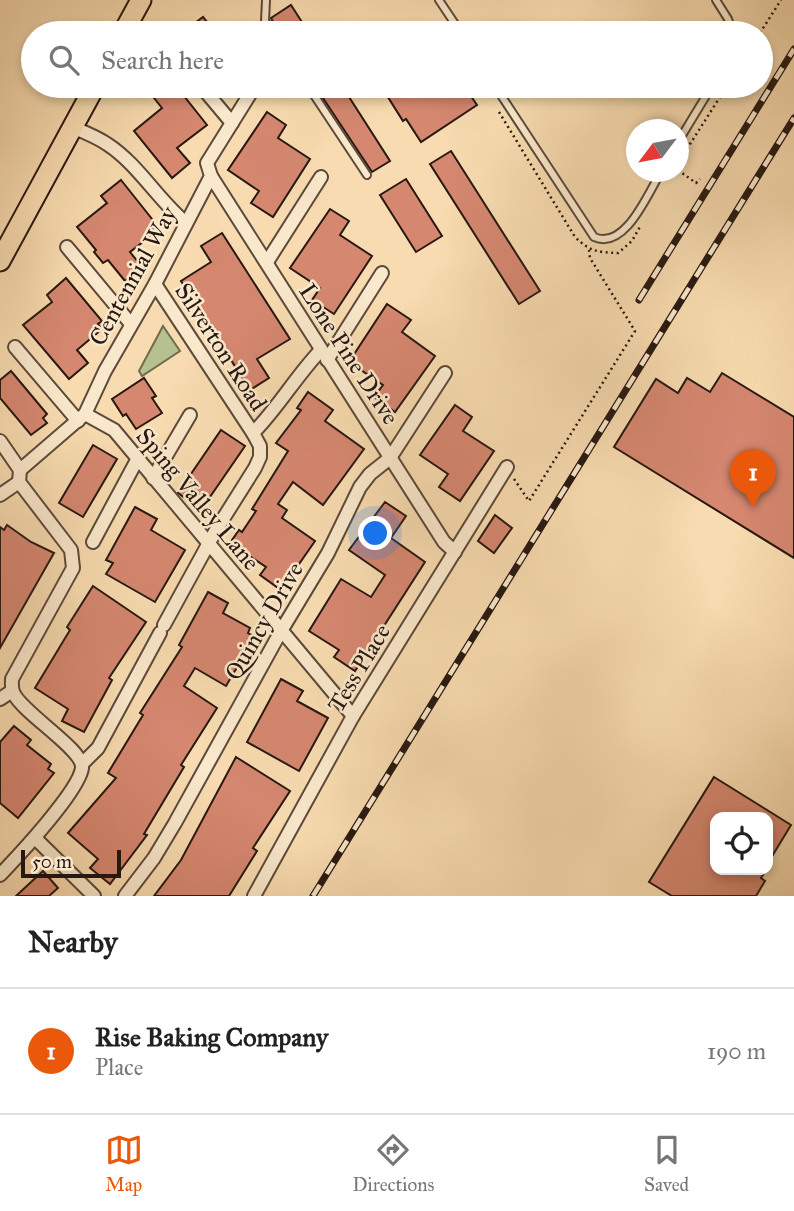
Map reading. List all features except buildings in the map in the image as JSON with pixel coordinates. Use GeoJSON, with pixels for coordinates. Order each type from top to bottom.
{"type":"FeatureCollection","features":[{"type":"Feature","properties":{"kind":"main road"},"geometry":{"type":"LineString","coordinates":[[130,21],[141,0]]}},
{"type":"Feature","properties":{"kind":"main road"},"geometry":{"type":"LineString","coordinates":[[0,261],[88,98]]}},
{"type":"Feature","properties":{"kind":"street"},"geometry":{"type":"LineString","coordinates":[[211,98],[232,123]]}},
{"type":"Feature","properties":{"kind":"street","name":"Centennial Way"},"geometry":{"type":"LineString","coordinates":[[0,495],[82,418],[211,176],[207,163],[248,98]]}},
{"type":"Feature","properties":{"kind":"street"},"geometry":{"type":"LineString","coordinates":[[72,127],[108,144],[186,223]]}},
{"type":"Feature","properties":{"kind":"street","name":"Lone Pine Drive"},"geometry":{"type":"LineString","coordinates":[[211,176],[444,542],[455,552]]}},
{"type":"Feature","properties":{"kind":"street"},"geometry":{"type":"LineString","coordinates":[[267,262],[321,177]]}},
{"type":"Feature","properties":{"kind":"street"},"geometry":{"type":"LineString","coordinates":[[66,247],[131,324]]}},
{"type":"Feature","properties":{"kind":"street"},"geometry":{"type":"LineString","coordinates":[[82,764],[98,748],[216,530],[260,457],[260,446],[253,433],[269,417],[305,367],[324,355],[382,273]]}},
{"type":"Feature","properties":{"kind":"street","name":"Silverton Road"},"geometry":{"type":"LineString","coordinates":[[155,284],[253,433]]}},
{"type":"Feature","properties":{"kind":"street","name":"Sping Valley Lane"},"geometry":{"type":"LineString","coordinates":[[15,346],[82,418],[114,430],[136,460],[353,716]]}},
{"type":"Feature","properties":{"kind":"street","name":"Quincy Drive"},"geometry":{"type":"LineString","coordinates":[[125,896],[154,858],[175,823],[281,631],[328,553],[359,487],[390,458],[445,373]]}},
{"type":"Feature","properties":{"kind":"street"},"geometry":{"type":"LineString","coordinates":[[153,478],[190,415]]}},
{"type":"Feature","properties":{"kind":"street"},"geometry":{"type":"LineString","coordinates":[[0,440],[20,476],[71,550],[73,568],[0,699]]}},
{"type":"Feature","properties":{"kind":"street"},"geometry":{"type":"LineString","coordinates":[[93,541],[136,460]]}},
{"type":"Feature","properties":{"kind":"street","name":"Tess Place"},"geometry":{"type":"LineString","coordinates":[[254,896],[353,716],[507,467]]}},
{"type":"Feature","properties":{"kind":"street"},"geometry":{"type":"LineString","coordinates":[[0,875],[35,838],[75,784],[82,770],[82,764],[75,754],[21,706],[6,688]]}},
{"type":"Feature","properties":{"kind":"street"},"geometry":{"type":"LineString","coordinates":[[35,838],[94,896]]}},
{"type":"Feature","properties":{"kind":"lane"},"geometry":{"type":"LineString","coordinates":[[265,21],[266,0]]}},
{"type":"Feature","properties":{"kind":"lane"},"geometry":{"type":"LineString","coordinates":[[439,0],[453,21]]}},
{"type":"Feature","properties":{"kind":"lane"},"geometry":{"type":"LineString","coordinates":[[716,0],[729,21]]}},
{"type":"Feature","properties":{"kind":"lane"},"geometry":{"type":"LineString","coordinates":[[316,98],[367,175]]}},
{"type":"Feature","properties":{"kind":"lane"},"geometry":{"type":"LineString","coordinates":[[503,98],[594,237],[609,240],[626,229],[655,182]]}},
{"type":"Feature","properties":{"kind":"lane"},"geometry":{"type":"LineString","coordinates":[[689,124],[705,98]]}},
{"type":"Feature","properties":{"kind":"path"},"geometry":{"type":"LineString","coordinates":[[768,21],[781,0]]}},
{"type":"Feature","properties":{"kind":"path"},"geometry":{"type":"LineString","coordinates":[[689,146],[719,98]]}},
{"type":"Feature","properties":{"kind":"path"},"geometry":{"type":"LineString","coordinates":[[689,178],[696,183],[700,178]]}},
{"type":"Feature","properties":{"kind":"path"},"geometry":{"type":"LineString","coordinates":[[529,501],[635,331],[590,257],[589,250]]}},
{"type":"Feature","properties":{"kind":"green space"},"geometry":{"type":"Polygon","coordinates":[[[163,326],[180,351],[142,376],[139,371],[163,326]]]}},
{"type":"Feature","properties":{"kind":"railway"},"geometry":{"type":"LineString","coordinates":[[773,83],[794,49]]}},
{"type":"Feature","properties":{"kind":"railway"},"geometry":{"type":"LineString","coordinates":[[639,300],[764,98]]}},
{"type":"Feature","properties":{"kind":"railway"},"geometry":{"type":"LineString","coordinates":[[313,896],[794,118]]}},
{"type":"Feature","properties":{"kind":"place","name":"Rise Baking Company"},"geometry":{"type":"Point","coordinates":[753,507]}}]}
